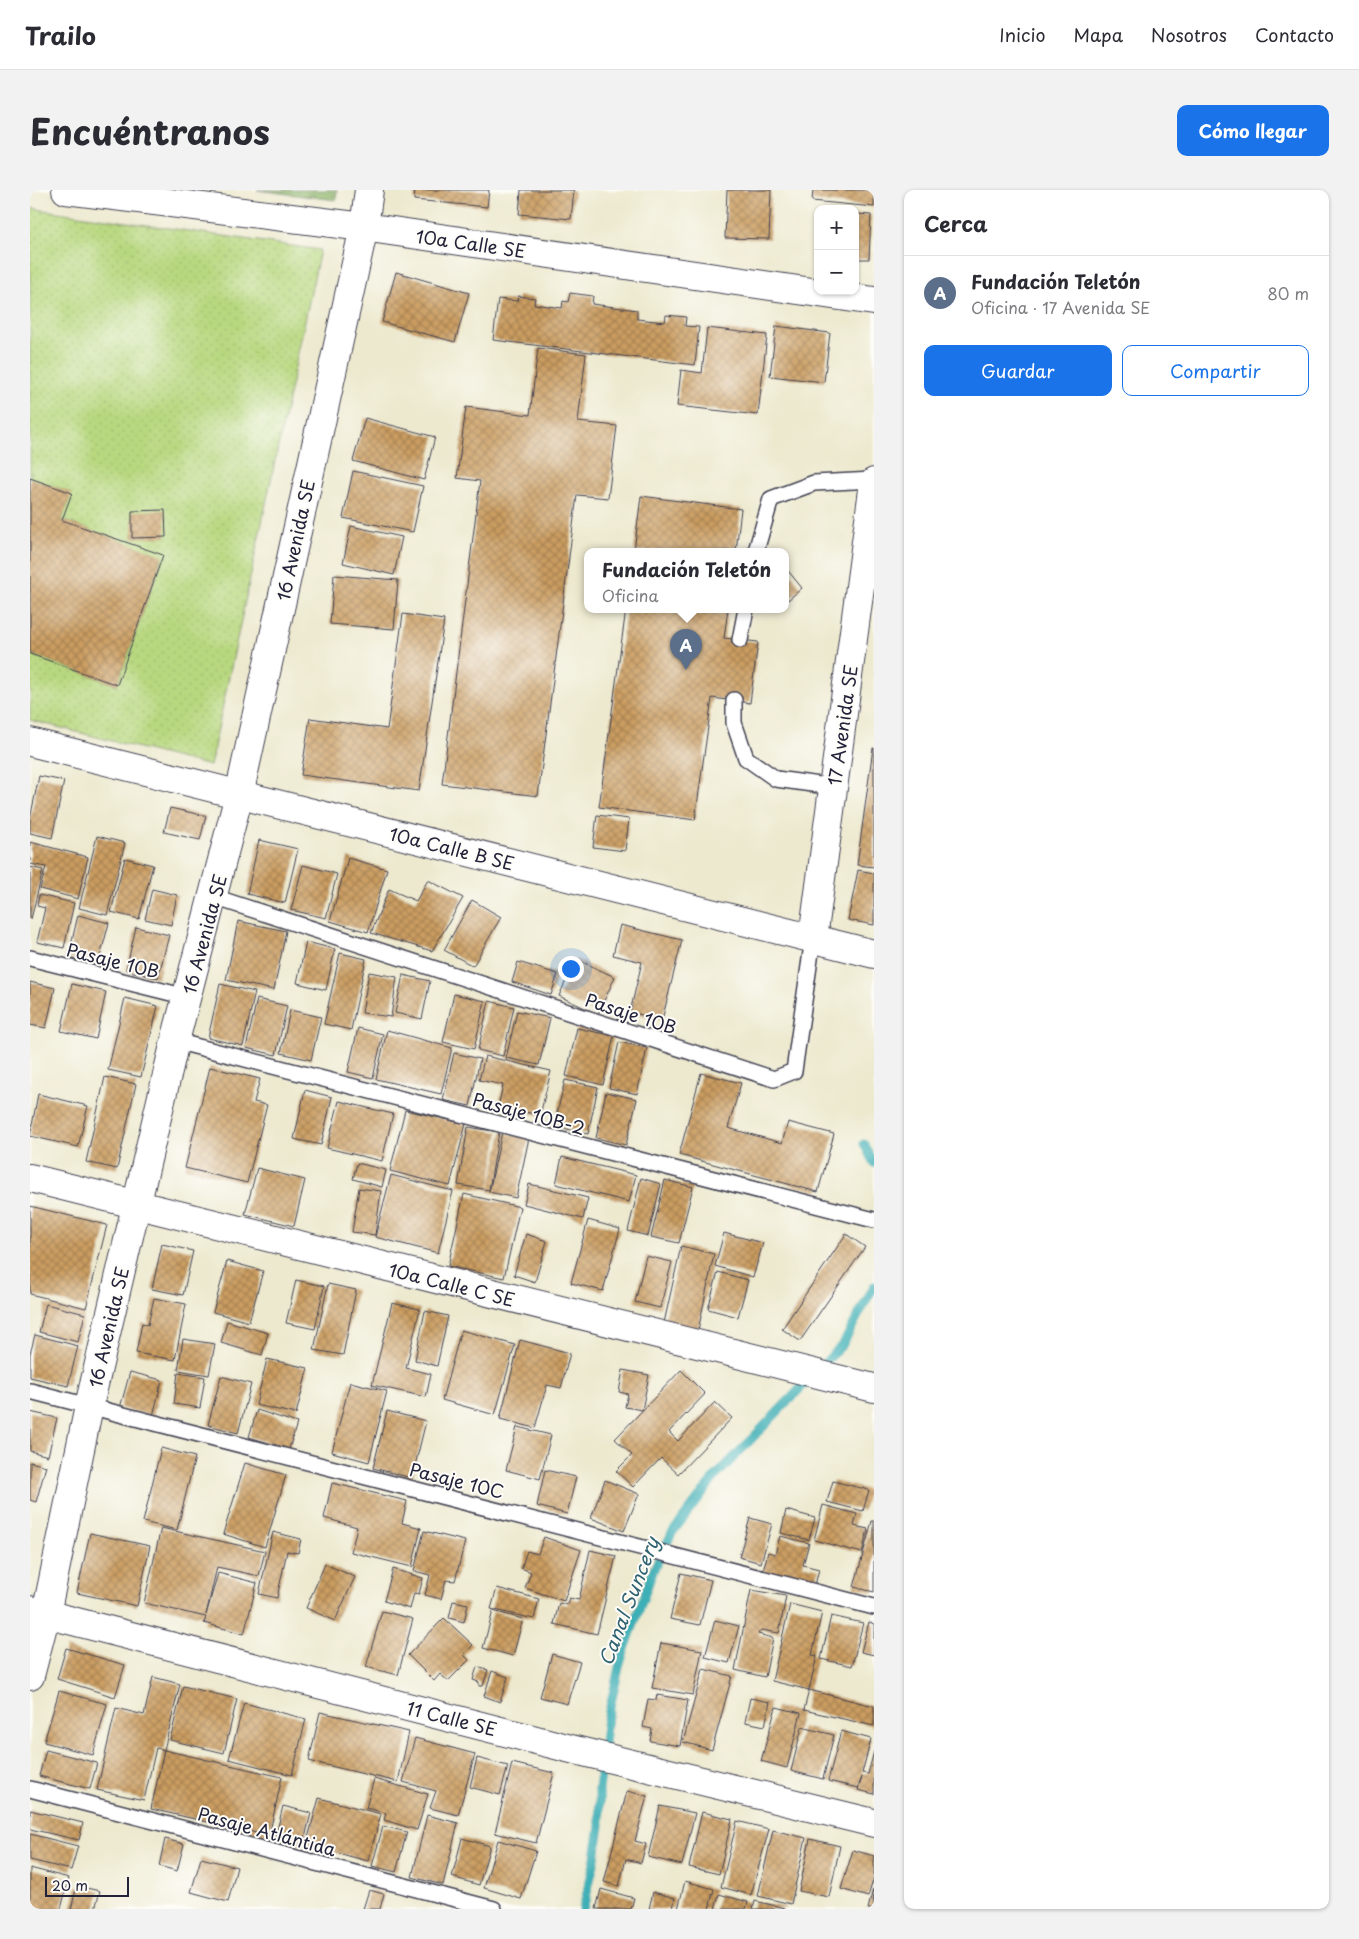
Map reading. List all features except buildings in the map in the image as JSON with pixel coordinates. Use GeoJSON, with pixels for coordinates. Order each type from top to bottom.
{"type":"FeatureCollection","features":[{"type":"Feature","properties":{"kind":"street","name":"10a Calle SE"},"geometry":{"type":"LineString","coordinates":[[66,190],[364,227],[874,301]]}},
{"type":"Feature","properties":{"kind":"street","name":"16 Avenida SE"},"geometry":{"type":"LineString","coordinates":[[30,1676],[38,1612],[89,1406],[175,1041],[214,897],[239,794],[364,227],[369,190]]}},
{"type":"Feature","properties":{"kind":"street","name":"17 Avenida SE"},"geometry":{"type":"LineString","coordinates":[[814,938],[874,481]]}},
{"type":"Feature","properties":{"kind":"street","name":"10a Calle B SE"},"geometry":{"type":"LineString","coordinates":[[30,742],[874,954]]}},
{"type":"Feature","properties":{"kind":"street","name":"10a Calle C SE"},"geometry":{"type":"LineString","coordinates":[[30,1178],[868,1387]]}},
{"type":"Feature","properties":{"kind":"street","name":"11 Calle SE"},"geometry":{"type":"LineString","coordinates":[[38,1612],[571,1749],[874,1823]]}},
{"type":"Feature","properties":{"kind":"lane"},"geometry":{"type":"LineString","coordinates":[[757,548],[771,499],[814,483],[874,481]]}},
{"type":"Feature","properties":{"kind":"lane"},"geometry":{"type":"LineString","coordinates":[[740,640],[745,613]]}},
{"type":"Feature","properties":{"kind":"lane"},"geometry":{"type":"LineString","coordinates":[[734,700],[734,723],[746,758],[776,779],[834,787]]}},
{"type":"Feature","properties":{"kind":"lane","name":"Pasaje 10B"},"geometry":{"type":"LineString","coordinates":[[214,897],[774,1079],[794,1071],[814,938]]}},
{"type":"Feature","properties":{"kind":"lane","name":"Pasaje 10B"},"geometry":{"type":"LineString","coordinates":[[30,958],[187,997]]}},
{"type":"Feature","properties":{"kind":"lane","name":"Pasaje 10B-2"},"geometry":{"type":"LineString","coordinates":[[175,1041],[874,1220]]}},
{"type":"Feature","properties":{"kind":"lane","name":"Pasaje 10C"},"geometry":{"type":"LineString","coordinates":[[30,1391],[874,1607]]}},
{"type":"Feature","properties":{"kind":"lane","name":"Pasaje Atlántida"},"geometry":{"type":"LineString","coordinates":[[30,1789],[494,1909]]}},
{"type":"Feature","properties":{"kind":"green space"},"geometry":{"type":"Polygon","coordinates":[[[257,190],[337,190],[336,200],[257,190]]]}},
{"type":"Feature","properties":{"kind":"green space"},"geometry":{"type":"Polygon","coordinates":[[[30,208],[320,250],[210,766],[30,720],[30,654],[117,685],[163,556],[62,520],[71,493],[30,478],[30,208]]]}},
{"type":"Feature","properties":{"kind":"waterway","name":"Canal Suncery"},"geometry":{"type":"LineString","coordinates":[[864,1144],[874,1163]]}},
{"type":"Feature","properties":{"kind":"waterway","name":"Canal Suncery"},"geometry":{"type":"LineString","coordinates":[[583,1909],[594,1864],[600,1826],[599,1790],[606,1725],[620,1663],[653,1571],[672,1533],[715,1477],[843,1344],[874,1286]]}},
{"type":"Feature","properties":{"kind":"place","name":"Fundación Teletón"},"geometry":{"type":"Point","coordinates":[686,670]}}]}
